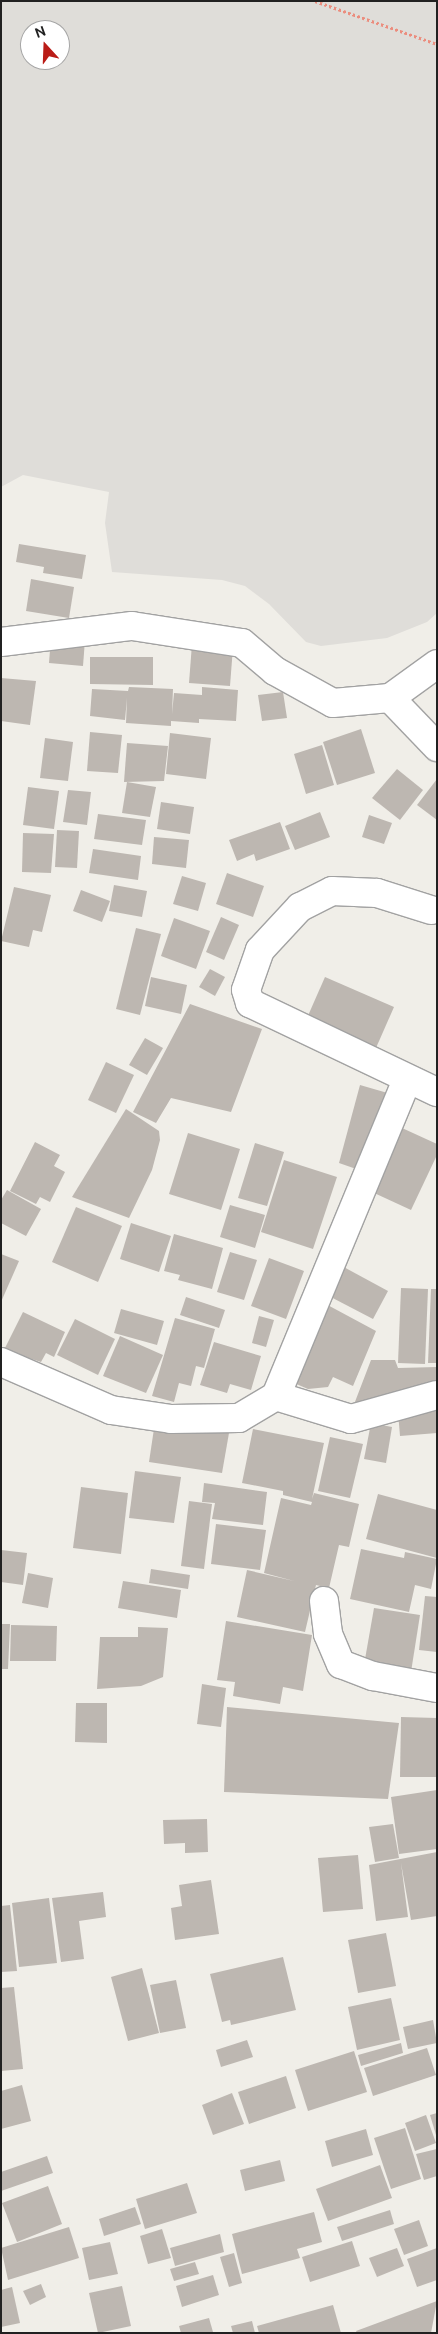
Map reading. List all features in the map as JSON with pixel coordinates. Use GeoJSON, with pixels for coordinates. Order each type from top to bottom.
{"type":"FeatureCollection","features":[{"type":"Feature","properties":{"kind":"street"},"geometry":{"type":"LineString","coordinates":[[1,642],[132,626],[242,643],[275,671],[334,703],[390,698],[437,664]]}},
{"type":"Feature","properties":{"kind":"street"},"geometry":{"type":"LineString","coordinates":[[390,698],[437,747]]}},
{"type":"Feature","properties":{"kind":"street"},"geometry":{"type":"LineString","coordinates":[[431,910],[377,894],[332,891],[300,907],[260,950],[246,990],[250,1003],[407,1080],[437,1092]]}},
{"type":"Feature","properties":{"kind":"street"},"geometry":{"type":"LineString","coordinates":[[1,1362],[111,1410],[171,1419],[239,1418],[276,1396],[407,1080]]}},
{"type":"Feature","properties":{"kind":"street"},"geometry":{"type":"LineString","coordinates":[[276,1396],[351,1419],[437,1395]]}},
{"type":"Feature","properties":{"kind":"street"},"geometry":{"type":"LineString","coordinates":[[324,1601],[328,1634],[341,1664],[373,1676],[437,1688]]}},
{"type":"Feature","properties":{"kind":"path"},"geometry":{"type":"LineString","coordinates":[[315,1],[437,44]]}},
{"type":"Feature","properties":{"kind":"shaded area"},"geometry":{"type":"Polygon","coordinates":[[[1,1],[437,1],[437,613],[427,622],[387,638],[321,646],[306,642],[269,604],[245,586],[222,580],[112,572],[105,523],[109,492],[23,475],[1,487],[1,1]]]}},
{"type":"Feature","properties":{"kind":"building"},"geometry":{"type":"Polygon","coordinates":[[[19,544],[86,555],[82,579],[43,573],[44,567],[16,562],[19,544]]]}},
{"type":"Feature","properties":{"kind":"building"},"geometry":{"type":"Polygon","coordinates":[[[31,579],[74,587],[69,618],[26,611],[31,579]]]}},
{"type":"Feature","properties":{"kind":"building"},"geometry":{"type":"Polygon","coordinates":[[[51,637],[85,640],[83,666],[49,663],[51,637]]]}},
{"type":"Feature","properties":{"kind":"building"},"geometry":{"type":"Polygon","coordinates":[[[192,644],[233,647],[230,686],[189,683],[192,644]]]}},
{"type":"Feature","properties":{"kind":"building"},"geometry":{"type":"Polygon","coordinates":[[[90,657],[153,657],[153,685],[90,684],[90,657]]]}},
{"type":"Feature","properties":{"kind":"building"},"geometry":{"type":"Polygon","coordinates":[[[1,678],[36,681],[30,725],[1,721],[1,678]]]}},
{"type":"Feature","properties":{"kind":"building"},"geometry":{"type":"Polygon","coordinates":[[[129,687],[173,689],[172,714],[174,693],[202,695],[202,687],[238,690],[236,721],[199,719],[199,723],[171,721],[171,726],[126,723],[127,698],[125,720],[90,716],[92,689],[128,691],[129,687]]]}},
{"type":"Feature","properties":{"kind":"building"},"geometry":{"type":"Polygon","coordinates":[[[283,692],[287,718],[262,721],[258,695],[283,692]]]}},
{"type":"Feature","properties":{"kind":"building"},"geometry":{"type":"Polygon","coordinates":[[[361,729],[375,773],[337,785],[323,742],[361,729]]]}},
{"type":"Feature","properties":{"kind":"building"},"geometry":{"type":"Polygon","coordinates":[[[90,732],[122,735],[118,773],[87,771],[90,732]]]}},
{"type":"Feature","properties":{"kind":"building"},"geometry":{"type":"Polygon","coordinates":[[[170,733],[211,738],[206,779],[166,774],[170,733]]]}},
{"type":"Feature","properties":{"kind":"building"},"geometry":{"type":"Polygon","coordinates":[[[45,738],[73,742],[68,781],[40,778],[45,738]]]}},
{"type":"Feature","properties":{"kind":"building"},"geometry":{"type":"Polygon","coordinates":[[[127,743],[168,746],[164,781],[124,782],[127,743]]]}},
{"type":"Feature","properties":{"kind":"building"},"geometry":{"type":"Polygon","coordinates":[[[322,745],[334,785],[306,794],[294,754],[322,745]]]}},
{"type":"Feature","properties":{"kind":"building"},"geometry":{"type":"Polygon","coordinates":[[[397,769],[423,790],[400,820],[372,798],[397,769]]]}},
{"type":"Feature","properties":{"kind":"building"},"geometry":{"type":"Polygon","coordinates":[[[437,779],[437,820],[417,805],[437,779]]]}},
{"type":"Feature","properties":{"kind":"building"},"geometry":{"type":"Polygon","coordinates":[[[127,782],[156,787],[150,817],[122,813],[127,782]]]}},
{"type":"Feature","properties":{"kind":"building"},"geometry":{"type":"Polygon","coordinates":[[[28,787],[59,791],[54,829],[23,825],[28,787]]]}},
{"type":"Feature","properties":{"kind":"building"},"geometry":{"type":"Polygon","coordinates":[[[68,790],[91,792],[87,825],[63,822],[68,790]]]}},
{"type":"Feature","properties":{"kind":"building"},"geometry":{"type":"Polygon","coordinates":[[[161,802],[194,807],[190,834],[157,829],[161,802]]]}},
{"type":"Feature","properties":{"kind":"building"},"geometry":{"type":"Polygon","coordinates":[[[320,812],[330,837],[295,850],[285,826],[320,812]]]}},
{"type":"Feature","properties":{"kind":"building"},"geometry":{"type":"Polygon","coordinates":[[[98,814],[146,820],[142,845],[94,839],[98,814]]]}},
{"type":"Feature","properties":{"kind":"building"},"geometry":{"type":"Polygon","coordinates":[[[369,815],[392,823],[384,844],[362,837],[369,815]]]}},
{"type":"Feature","properties":{"kind":"building"},"geometry":{"type":"Polygon","coordinates":[[[280,822],[290,849],[256,861],[254,854],[237,861],[229,840],[280,822]]]}},
{"type":"Feature","properties":{"kind":"building"},"geometry":{"type":"Polygon","coordinates":[[[57,830],[79,831],[77,868],[55,867],[57,830]]]}},
{"type":"Feature","properties":{"kind":"building"},"geometry":{"type":"Polygon","coordinates":[[[23,833],[54,834],[51,873],[22,872],[23,833]]]}},
{"type":"Feature","properties":{"kind":"building"},"geometry":{"type":"Polygon","coordinates":[[[154,837],[189,840],[186,868],[152,864],[154,837]]]}},
{"type":"Feature","properties":{"kind":"building"},"geometry":{"type":"Polygon","coordinates":[[[93,849],[141,856],[138,880],[89,873],[93,849]]]}},
{"type":"Feature","properties":{"kind":"building"},"geometry":{"type":"Polygon","coordinates":[[[227,873],[264,886],[253,917],[216,904],[227,873]]]}},
{"type":"Feature","properties":{"kind":"building"},"geometry":{"type":"Polygon","coordinates":[[[182,876],[206,883],[198,911],[173,904],[182,876]]]}},
{"type":"Feature","properties":{"kind":"building"},"geometry":{"type":"Polygon","coordinates":[[[114,885],[147,891],[142,917],[109,911],[114,885]]]}},
{"type":"Feature","properties":{"kind":"building"},"geometry":{"type":"Polygon","coordinates":[[[14,887],[51,895],[42,932],[33,930],[29,947],[1,941],[14,887]]]}},
{"type":"Feature","properties":{"kind":"building"},"geometry":{"type":"Polygon","coordinates":[[[81,890],[110,901],[102,922],[73,911],[81,890]]]}},
{"type":"Feature","properties":{"kind":"building"},"geometry":{"type":"Polygon","coordinates":[[[221,917],[239,925],[224,960],[206,952],[221,917]]]}},
{"type":"Feature","properties":{"kind":"building"},"geometry":{"type":"Polygon","coordinates":[[[174,918],[210,931],[196,969],[161,956],[174,918]]]}},
{"type":"Feature","properties":{"kind":"building"},"geometry":{"type":"Polygon","coordinates":[[[136,928],[161,934],[140,1015],[116,1009],[136,928]]]}},
{"type":"Feature","properties":{"kind":"building"},"geometry":{"type":"Polygon","coordinates":[[[210,969],[225,977],[215,996],[199,987],[210,969]]]}},
{"type":"Feature","properties":{"kind":"building"},"geometry":{"type":"Polygon","coordinates":[[[151,977],[187,985],[181,1014],[145,1006],[151,977]]]}},
{"type":"Feature","properties":{"kind":"building"},"geometry":{"type":"Polygon","coordinates":[[[325,977],[394,1007],[372,1057],[303,1027],[325,977]]]}},
{"type":"Feature","properties":{"kind":"building"},"geometry":{"type":"Polygon","coordinates":[[[190,1004],[262,1029],[231,1112],[171,1098],[156,1123],[133,1112],[190,1004]]]}},
{"type":"Feature","properties":{"kind":"building"},"geometry":{"type":"Polygon","coordinates":[[[145,1038],[163,1048],[147,1075],[129,1065],[145,1038]]]}},
{"type":"Feature","properties":{"kind":"building"},"geometry":{"type":"Polygon","coordinates":[[[106,1062],[134,1075],[116,1113],[88,1100],[106,1062]]]}},
{"type":"Feature","properties":{"kind":"building"},"geometry":{"type":"Polygon","coordinates":[[[360,1085],[391,1094],[362,1171],[339,1163],[360,1085]]]}},
{"type":"Feature","properties":{"kind":"building"},"geometry":{"type":"Polygon","coordinates":[[[126,1109],[159,1131],[160,1140],[152,1170],[129,1218],[72,1197],[126,1109]]]}},
{"type":"Feature","properties":{"kind":"building"},"geometry":{"type":"Polygon","coordinates":[[[402,1128],[437,1144],[437,1155],[411,1210],[372,1192],[402,1128]]]}},
{"type":"Feature","properties":{"kind":"building"},"geometry":{"type":"Polygon","coordinates":[[[188,1133],[240,1149],[221,1210],[169,1194],[188,1133]]]}},
{"type":"Feature","properties":{"kind":"building"},"geometry":{"type":"Polygon","coordinates":[[[35,1142],[60,1155],[54,1166],[65,1172],[50,1202],[40,1197],[36,1204],[10,1191],[35,1142]]]}},
{"type":"Feature","properties":{"kind":"building"},"geometry":{"type":"Polygon","coordinates":[[[255,1143],[284,1152],[267,1206],[238,1198],[255,1143]]]}},
{"type":"Feature","properties":{"kind":"building"},"geometry":{"type":"Polygon","coordinates":[[[284,1160],[337,1177],[313,1249],[261,1232],[284,1160]]]}},
{"type":"Feature","properties":{"kind":"building"},"geometry":{"type":"Polygon","coordinates":[[[7,1190],[41,1209],[26,1236],[1,1223],[1,1200],[7,1190]]]}},
{"type":"Feature","properties":{"kind":"building"},"geometry":{"type":"Polygon","coordinates":[[[230,1205],[265,1215],[255,1248],[220,1237],[230,1205]]]}},
{"type":"Feature","properties":{"kind":"building"},"geometry":{"type":"Polygon","coordinates":[[[76,1207],[122,1226],[98,1282],[52,1262],[76,1207]]]}},
{"type":"Feature","properties":{"kind":"building"},"geometry":{"type":"Polygon","coordinates":[[[131,1223],[171,1236],[159,1272],[120,1259],[131,1223]]]}},
{"type":"Feature","properties":{"kind":"building"},"geometry":{"type":"Polygon","coordinates":[[[174,1234],[223,1248],[212,1289],[178,1280],[180,1275],[164,1271],[174,1234]]]}},
{"type":"Feature","properties":{"kind":"building"},"geometry":{"type":"Polygon","coordinates":[[[230,1252],[257,1260],[244,1300],[217,1292],[230,1252]]]}},
{"type":"Feature","properties":{"kind":"building"},"geometry":{"type":"Polygon","coordinates":[[[1,1254],[19,1261],[1,1302],[1,1254]]]}},
{"type":"Feature","properties":{"kind":"building"},"geometry":{"type":"Polygon","coordinates":[[[269,1258],[304,1271],[286,1319],[251,1306],[269,1258]]]}},
{"type":"Feature","properties":{"kind":"building"},"geometry":{"type":"Polygon","coordinates":[[[340,1265],[388,1291],[373,1319],[325,1294],[340,1265]]]}},
{"type":"Feature","properties":{"kind":"building"},"geometry":{"type":"Polygon","coordinates":[[[401,1288],[428,1289],[425,1364],[398,1363],[401,1288]]]}},
{"type":"Feature","properties":{"kind":"building"},"geometry":{"type":"Polygon","coordinates":[[[431,1289],[437,1289],[437,1363],[428,1363],[431,1289]]]}},
{"type":"Feature","properties":{"kind":"building"},"geometry":{"type":"Polygon","coordinates":[[[186,1297],[225,1310],[219,1328],[180,1315],[186,1297]]]}},
{"type":"Feature","properties":{"kind":"building"},"geometry":{"type":"Polygon","coordinates":[[[322,1302],[376,1331],[353,1386],[333,1377],[328,1387],[308,1389],[287,1380],[322,1302]]]}},
{"type":"Feature","properties":{"kind":"building"},"geometry":{"type":"Polygon","coordinates":[[[121,1309],[164,1321],[157,1345],[114,1333],[121,1309]]]}},
{"type":"Feature","properties":{"kind":"building"},"geometry":{"type":"Polygon","coordinates":[[[23,1312],[65,1332],[54,1357],[46,1353],[41,1362],[4,1350],[23,1312]]]}},
{"type":"Feature","properties":{"kind":"building"},"geometry":{"type":"Polygon","coordinates":[[[259,1316],[274,1320],[266,1347],[252,1343],[259,1316]]]}},
{"type":"Feature","properties":{"kind":"building"},"geometry":{"type":"Polygon","coordinates":[[[175,1318],[215,1329],[204,1368],[196,1366],[191,1386],[179,1383],[174,1402],[152,1396],[175,1318]]]}},
{"type":"Feature","properties":{"kind":"building"},"geometry":{"type":"Polygon","coordinates":[[[75,1319],[115,1339],[98,1375],[57,1355],[75,1319]]]}},
{"type":"Feature","properties":{"kind":"building"},"geometry":{"type":"Polygon","coordinates":[[[120,1336],[163,1355],[146,1393],[103,1376],[120,1336]]]}},
{"type":"Feature","properties":{"kind":"building"},"geometry":{"type":"Polygon","coordinates":[[[214,1342],[261,1356],[251,1390],[230,1384],[227,1393],[200,1385],[214,1342]]]}},
{"type":"Feature","properties":{"kind":"building"},"geometry":{"type":"Polygon","coordinates":[[[371,1360],[395,1360],[398,1368],[437,1367],[437,1390],[353,1407],[371,1360]]]}},
{"type":"Feature","properties":{"kind":"building"},"geometry":{"type":"Polygon","coordinates":[[[437,1409],[437,1433],[400,1436],[398,1412],[437,1409]]]}},
{"type":"Feature","properties":{"kind":"building"},"geometry":{"type":"Polygon","coordinates":[[[155,1422],[229,1433],[222,1473],[149,1462],[155,1422]]]}},
{"type":"Feature","properties":{"kind":"building"},"geometry":{"type":"Polygon","coordinates":[[[371,1423],[392,1427],[386,1463],[364,1459],[371,1423]]]}},
{"type":"Feature","properties":{"kind":"building"},"geometry":{"type":"Polygon","coordinates":[[[253,1429],[324,1443],[312,1499],[314,1493],[359,1504],[349,1547],[339,1545],[329,1588],[316,1585],[305,1632],[237,1617],[247,1570],[294,1581],[264,1573],[281,1498],[311,1505],[312,1502],[283,1495],[283,1491],[242,1483],[253,1429]]]}},
{"type":"Feature","properties":{"kind":"building"},"geometry":{"type":"Polygon","coordinates":[[[330,1437],[363,1444],[350,1498],[318,1491],[330,1437]]]}},
{"type":"Feature","properties":{"kind":"building"},"geometry":{"type":"Polygon","coordinates":[[[135,1471],[181,1477],[174,1523],[129,1518],[135,1471]]]}},
{"type":"Feature","properties":{"kind":"building"},"geometry":{"type":"Polygon","coordinates":[[[204,1483],[267,1492],[263,1525],[212,1519],[215,1503],[202,1502],[204,1483]]]}},
{"type":"Feature","properties":{"kind":"building"},"geometry":{"type":"Polygon","coordinates":[[[81,1487],[128,1493],[121,1554],[73,1548],[81,1487]]]}},
{"type":"Feature","properties":{"kind":"building"},"geometry":{"type":"Polygon","coordinates":[[[378,1494],[437,1510],[437,1558],[366,1539],[378,1494]]]}},
{"type":"Feature","properties":{"kind":"building"},"geometry":{"type":"Polygon","coordinates":[[[189,1501],[212,1504],[204,1569],[181,1566],[189,1501]]]}},
{"type":"Feature","properties":{"kind":"building"},"geometry":{"type":"Polygon","coordinates":[[[216,1524],[266,1530],[260,1570],[211,1564],[216,1524]]]}},
{"type":"Feature","properties":{"kind":"building"},"geometry":{"type":"Polygon","coordinates":[[[361,1549],[404,1558],[405,1552],[437,1559],[431,1589],[415,1585],[409,1612],[350,1599],[361,1549]]]}},
{"type":"Feature","properties":{"kind":"building"},"geometry":{"type":"Polygon","coordinates":[[[1,1550],[27,1553],[23,1585],[1,1582],[1,1550]]]}},
{"type":"Feature","properties":{"kind":"building"},"geometry":{"type":"Polygon","coordinates":[[[151,1569],[190,1575],[188,1589],[149,1583],[151,1569]]]}},
{"type":"Feature","properties":{"kind":"building"},"geometry":{"type":"Polygon","coordinates":[[[28,1573],[53,1578],[48,1608],[22,1603],[28,1573]]]}},
{"type":"Feature","properties":{"kind":"building"},"geometry":{"type":"Polygon","coordinates":[[[123,1581],[181,1590],[177,1618],[118,1608],[123,1581]]]}},
{"type":"Feature","properties":{"kind":"building"},"geometry":{"type":"Polygon","coordinates":[[[425,1596],[437,1597],[437,1652],[419,1650],[425,1596]]]}},
{"type":"Feature","properties":{"kind":"building"},"geometry":{"type":"Polygon","coordinates":[[[374,1608],[420,1615],[411,1672],[364,1665],[374,1608]]]}},
{"type":"Feature","properties":{"kind":"building"},"geometry":{"type":"Polygon","coordinates":[[[226,1621],[312,1635],[303,1691],[283,1687],[280,1704],[233,1696],[235,1682],[217,1680],[226,1621]]]}},
{"type":"Feature","properties":{"kind":"building"},"geometry":{"type":"Polygon","coordinates":[[[1,1624],[10,1624],[8,1669],[1,1669],[1,1624]]]}},
{"type":"Feature","properties":{"kind":"building"},"geometry":{"type":"Polygon","coordinates":[[[11,1625],[57,1626],[56,1661],[10,1661],[11,1625]]]}},
{"type":"Feature","properties":{"kind":"building"},"geometry":{"type":"Polygon","coordinates":[[[138,1627],[168,1628],[163,1677],[141,1686],[97,1689],[100,1637],[138,1637],[138,1627]]]}},
{"type":"Feature","properties":{"kind":"building"},"geometry":{"type":"Polygon","coordinates":[[[202,1684],[226,1688],[221,1727],[197,1724],[202,1684]]]}},
{"type":"Feature","properties":{"kind":"building"},"geometry":{"type":"Polygon","coordinates":[[[76,1703],[107,1703],[107,1743],[75,1742],[76,1703]]]}},
{"type":"Feature","properties":{"kind":"building"},"geometry":{"type":"Polygon","coordinates":[[[227,1707],[399,1723],[388,1799],[224,1792],[227,1707]]]}},
{"type":"Feature","properties":{"kind":"building"},"geometry":{"type":"Polygon","coordinates":[[[401,1717],[437,1718],[437,1777],[400,1777],[401,1717]]]}},
{"type":"Feature","properties":{"kind":"building"},"geometry":{"type":"Polygon","coordinates":[[[437,1790],[437,1849],[399,1854],[391,1797],[437,1790]]]}},
{"type":"Feature","properties":{"kind":"building"},"geometry":{"type":"Polygon","coordinates":[[[207,1819],[208,1852],[185,1853],[185,1843],[164,1844],[163,1820],[207,1819]]]}},
{"type":"Feature","properties":{"kind":"building"},"geometry":{"type":"Polygon","coordinates":[[[393,1824],[399,1858],[375,1862],[369,1827],[393,1824]]]}},
{"type":"Feature","properties":{"kind":"building"},"geometry":{"type":"Polygon","coordinates":[[[437,1852],[437,1916],[411,1920],[401,1863],[408,1917],[376,1921],[369,1865],[437,1852]]]}},
{"type":"Feature","properties":{"kind":"building"},"geometry":{"type":"Polygon","coordinates":[[[358,1855],[363,1909],[323,1912],[318,1858],[358,1855]]]}},
{"type":"Feature","properties":{"kind":"building"},"geometry":{"type":"Polygon","coordinates":[[[211,1880],[219,1934],[175,1940],[171,1908],[182,1906],[179,1885],[211,1880]]]}},
{"type":"Feature","properties":{"kind":"building"},"geometry":{"type":"Polygon","coordinates":[[[103,1892],[106,1917],[79,1921],[84,1959],[61,1962],[52,1898],[103,1892]]]}},
{"type":"Feature","properties":{"kind":"building"},"geometry":{"type":"Polygon","coordinates":[[[49,1898],[57,1963],[19,1967],[12,1903],[49,1898]]]}},
{"type":"Feature","properties":{"kind":"building"},"geometry":{"type":"Polygon","coordinates":[[[10,1905],[17,1971],[1,1972],[1,1906],[10,1905]]]}},
{"type":"Feature","properties":{"kind":"building"},"geometry":{"type":"Polygon","coordinates":[[[386,1933],[396,1986],[358,1993],[348,1940],[386,1933]]]}},
{"type":"Feature","properties":{"kind":"building"},"geometry":{"type":"Polygon","coordinates":[[[283,1957],[296,2010],[231,2025],[230,2020],[222,2022],[210,1974],[283,1957]]]}},
{"type":"Feature","properties":{"kind":"building"},"geometry":{"type":"Polygon","coordinates":[[[142,1968],[159,2033],[128,2041],[111,1977],[142,1968]]]}},
{"type":"Feature","properties":{"kind":"building"},"geometry":{"type":"Polygon","coordinates":[[[176,1980],[186,2028],[160,2033],[150,1985],[176,1980]]]}},
{"type":"Feature","properties":{"kind":"building"},"geometry":{"type":"Polygon","coordinates":[[[14,1987],[23,2069],[1,2071],[1,1988],[14,1987]]]}},
{"type":"Feature","properties":{"kind":"building"},"geometry":{"type":"Polygon","coordinates":[[[391,1998],[400,2040],[357,2050],[348,2007],[391,1998]]]}},
{"type":"Feature","properties":{"kind":"building"},"geometry":{"type":"Polygon","coordinates":[[[433,2020],[437,2043],[408,2049],[403,2027],[433,2020]]]}},
{"type":"Feature","properties":{"kind":"building"},"geometry":{"type":"Polygon","coordinates":[[[247,2040],[253,2057],[221,2067],[216,2050],[247,2040]]]}},
{"type":"Feature","properties":{"kind":"building"},"geometry":{"type":"Polygon","coordinates":[[[401,2043],[403,2053],[361,2066],[358,2055],[401,2043]]]}},
{"type":"Feature","properties":{"kind":"building"},"geometry":{"type":"Polygon","coordinates":[[[427,2048],[436,2075],[373,2096],[364,2068],[427,2048]]]}},
{"type":"Feature","properties":{"kind":"building"},"geometry":{"type":"Polygon","coordinates":[[[354,2051],[367,2092],[308,2111],[295,2070],[354,2051]]]}},
{"type":"Feature","properties":{"kind":"building"},"geometry":{"type":"Polygon","coordinates":[[[286,2076],[296,2108],[249,2124],[238,2092],[286,2076]]]}},
{"type":"Feature","properties":{"kind":"building"},"geometry":{"type":"Polygon","coordinates":[[[22,2085],[31,2121],[1,2129],[1,2091],[22,2085]]]}},
{"type":"Feature","properties":{"kind":"building"},"geometry":{"type":"Polygon","coordinates":[[[232,2093],[244,2124],[213,2135],[202,2105],[232,2093]]]}},
{"type":"Feature","properties":{"kind":"building"},"geometry":{"type":"Polygon","coordinates":[[[437,2113],[437,2135],[436,2135],[430,2115],[437,2113]]]}},
{"type":"Feature","properties":{"kind":"building"},"geometry":{"type":"Polygon","coordinates":[[[426,2115],[436,2143],[415,2151],[405,2123],[426,2115]]]}},
{"type":"Feature","properties":{"kind":"building"},"geometry":{"type":"Polygon","coordinates":[[[405,2128],[421,2179],[391,2189],[374,2138],[405,2128]]]}},
{"type":"Feature","properties":{"kind":"building"},"geometry":{"type":"Polygon","coordinates":[[[366,2129],[373,2155],[332,2167],[325,2141],[366,2129]]]}},
{"type":"Feature","properties":{"kind":"building"},"geometry":{"type":"Polygon","coordinates":[[[437,2149],[437,2176],[424,2180],[416,2154],[437,2149]]]}},
{"type":"Feature","properties":{"kind":"building"},"geometry":{"type":"Polygon","coordinates":[[[47,2156],[53,2173],[1,2191],[1,2172],[47,2156]]]}},
{"type":"Feature","properties":{"kind":"building"},"geometry":{"type":"Polygon","coordinates":[[[280,2160],[285,2181],[245,2191],[240,2170],[280,2160]]]}},
{"type":"Feature","properties":{"kind":"building"},"geometry":{"type":"Polygon","coordinates":[[[380,2165],[392,2198],[328,2221],[316,2189],[380,2165]]]}},
{"type":"Feature","properties":{"kind":"building"},"geometry":{"type":"Polygon","coordinates":[[[187,2183],[197,2213],[145,2229],[136,2199],[187,2183]]]}},
{"type":"Feature","properties":{"kind":"building"},"geometry":{"type":"Polygon","coordinates":[[[48,2186],[62,2224],[17,2242],[2,2203],[48,2186]]]}},
{"type":"Feature","properties":{"kind":"building"},"geometry":{"type":"Polygon","coordinates":[[[135,2207],[141,2224],[104,2236],[99,2219],[135,2207]]]}},
{"type":"Feature","properties":{"kind":"building"},"geometry":{"type":"Polygon","coordinates":[[[390,2210],[394,2224],[342,2241],[337,2227],[390,2210]]]}},
{"type":"Feature","properties":{"kind":"building"},"geometry":{"type":"Polygon","coordinates":[[[314,2212],[322,2242],[297,2249],[300,2258],[242,2274],[232,2234],[314,2212]]]}},
{"type":"Feature","properties":{"kind":"building"},"geometry":{"type":"Polygon","coordinates":[[[419,2220],[428,2246],[404,2255],[394,2229],[419,2220]]]}},
{"type":"Feature","properties":{"kind":"building"},"geometry":{"type":"Polygon","coordinates":[[[69,2227],[79,2258],[8,2280],[1,2248],[69,2227]]]}},
{"type":"Feature","properties":{"kind":"building"},"geometry":{"type":"Polygon","coordinates":[[[162,2229],[171,2258],[148,2264],[140,2236],[162,2229]]]}},
{"type":"Feature","properties":{"kind":"building"},"geometry":{"type":"Polygon","coordinates":[[[220,2234],[224,2252],[175,2266],[170,2248],[220,2234]]]}},
{"type":"Feature","properties":{"kind":"building"},"geometry":{"type":"Polygon","coordinates":[[[352,2241],[360,2266],[310,2282],[302,2257],[352,2241]]]}},
{"type":"Feature","properties":{"kind":"building"},"geometry":{"type":"Polygon","coordinates":[[[110,2242],[118,2274],[89,2280],[82,2248],[110,2242]]]}},
{"type":"Feature","properties":{"kind":"building"},"geometry":{"type":"Polygon","coordinates":[[[397,2248],[404,2266],[377,2277],[369,2258],[397,2248]]]}},
{"type":"Feature","properties":{"kind":"building"},"geometry":{"type":"Polygon","coordinates":[[[437,2248],[437,2280],[417,2287],[407,2259],[437,2248]]]}},
{"type":"Feature","properties":{"kind":"building"},"geometry":{"type":"Polygon","coordinates":[[[234,2253],[242,2283],[229,2287],[220,2257],[234,2253]]]}},
{"type":"Feature","properties":{"kind":"building"},"geometry":{"type":"Polygon","coordinates":[[[195,2262],[199,2274],[174,2281],[170,2269],[195,2262]]]}},
{"type":"Feature","properties":{"kind":"building"},"geometry":{"type":"Polygon","coordinates":[[[213,2275],[219,2295],[182,2307],[176,2286],[213,2275]]]}},
{"type":"Feature","properties":{"kind":"building"},"geometry":{"type":"Polygon","coordinates":[[[41,2284],[46,2297],[30,2305],[23,2291],[41,2284]]]}},
{"type":"Feature","properties":{"kind":"building"},"geometry":{"type":"Polygon","coordinates":[[[122,2286],[131,2326],[98,2333],[89,2293],[122,2286]]]}},
{"type":"Feature","properties":{"kind":"building"},"geometry":{"type":"Polygon","coordinates":[[[12,2287],[20,2323],[1,2327],[1,2290],[12,2287]]]}},
{"type":"Feature","properties":{"kind":"building"},"geometry":{"type":"Polygon","coordinates":[[[437,2301],[431,2333],[357,2333],[356,2331],[437,2301]]]}},
{"type":"Feature","properties":{"kind":"building"},"geometry":{"type":"Polygon","coordinates":[[[333,2305],[341,2333],[259,2333],[257,2326],[333,2305]]]}},
{"type":"Feature","properties":{"kind":"building"},"geometry":{"type":"Polygon","coordinates":[[[209,2318],[213,2332],[181,2333],[179,2326],[209,2318]]]}},
{"type":"Feature","properties":{"kind":"building"},"geometry":{"type":"Polygon","coordinates":[[[252,2321],[255,2333],[233,2333],[231,2326],[252,2321]]]}}]}
